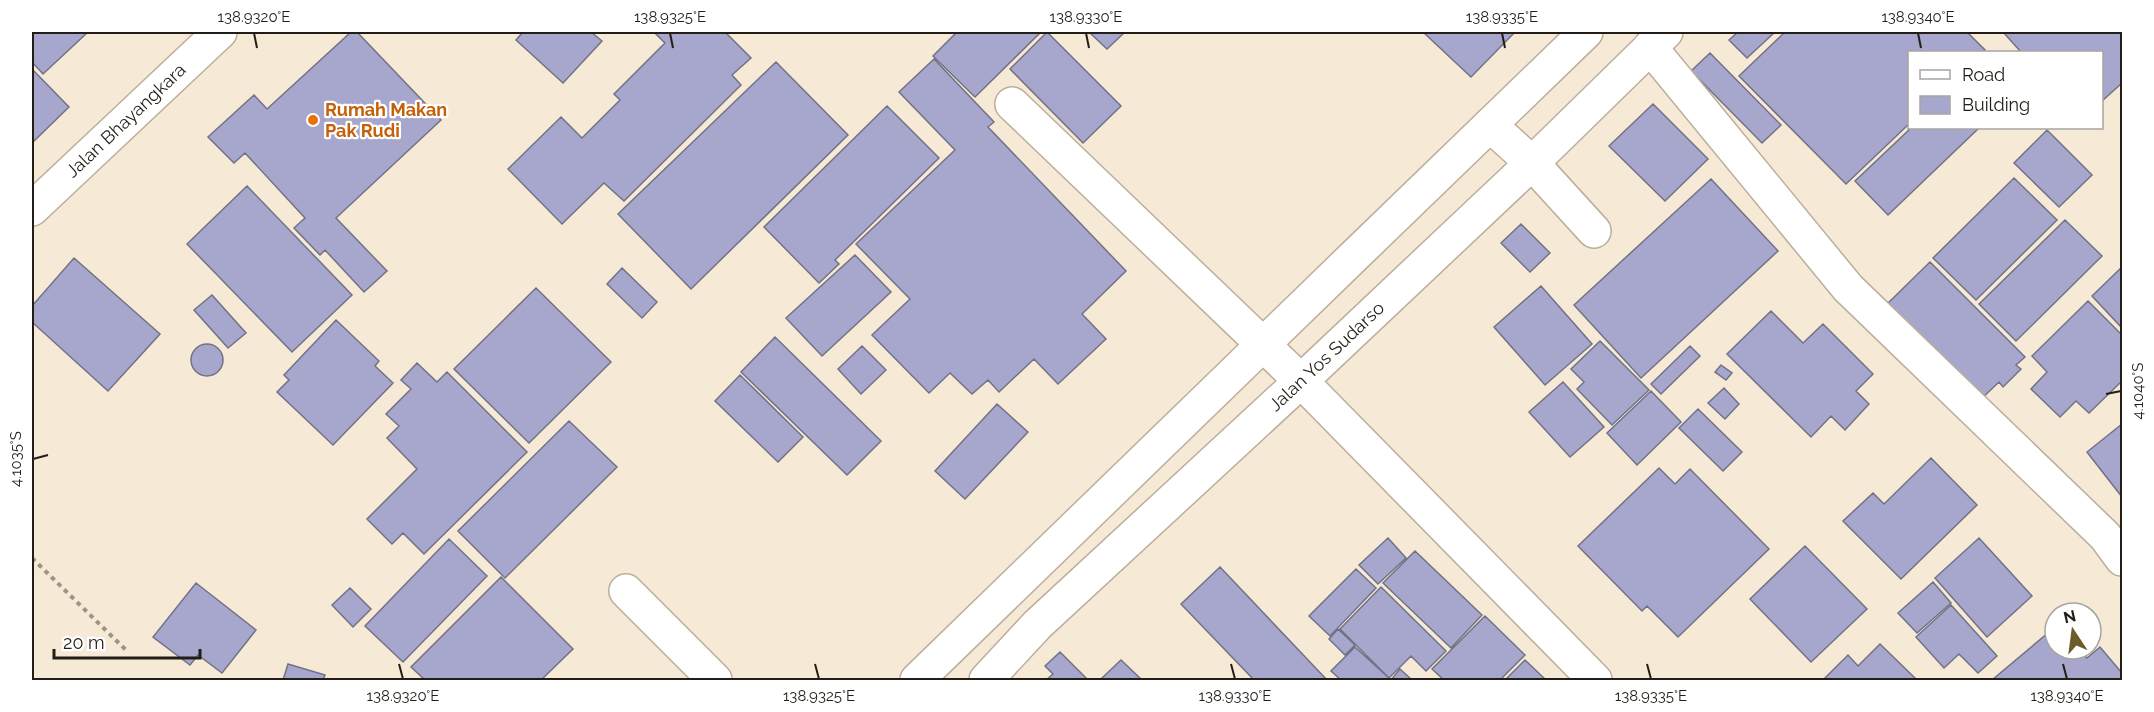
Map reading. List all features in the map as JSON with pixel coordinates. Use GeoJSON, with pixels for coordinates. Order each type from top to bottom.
{"type":"FeatureCollection","features":[{"type":"Feature","properties":{"kind":"main road","name":"Jalan Bhayangkara"},"geometry":{"type":"LineString","coordinates":[[32,208],[220,32]]}},
{"type":"Feature","properties":{"kind":"main road"},"geometry":{"type":"LineString","coordinates":[[917,681],[1110,491],[1586,32]]}},
{"type":"Feature","properties":{"kind":"main road"},"geometry":{"type":"LineString","coordinates":[[1658,39],[1848,288],[2105,536],[2122,560]]}},
{"type":"Feature","properties":{"kind":"main road","name":"Jalan Yos Sudarso"},"geometry":{"type":"LineString","coordinates":[[986,681],[1037,625],[1301,381],[1532,163],[1658,39]]}},
{"type":"Feature","properties":{"kind":"main road"},"geometry":{"type":"LineString","coordinates":[[1012,104],[1301,381],[1596,681]]}},
{"type":"Feature","properties":{"kind":"main road"},"geometry":{"type":"LineString","coordinates":[[1490,125],[1532,163],[1594,231]]}},
{"type":"Feature","properties":{"kind":"main road"},"geometry":{"type":"LineString","coordinates":[[626,591],[715,681]]}},
{"type":"Feature","properties":{"kind":"path"},"geometry":{"type":"LineString","coordinates":[[32,558],[128,652]]}},
{"type":"Feature","properties":{"kind":"building"},"geometry":{"type":"Polygon","coordinates":[[[32,32],[88,32],[43,74],[32,62],[32,32]]]}},
{"type":"Feature","properties":{"kind":"building"},"geometry":{"type":"Polygon","coordinates":[[[351,32],[357,32],[441,120],[336,218],[387,271],[364,292],[325,250],[320,255],[294,228],[305,218],[245,153],[234,163],[208,137],[254,95],[267,109],[351,32]]]}},
{"type":"Feature","properties":{"kind":"building"},"geometry":{"type":"Polygon","coordinates":[[[523,32],[591,32],[602,41],[563,83],[516,40],[523,32]]]}},
{"type":"Feature","properties":{"kind":"building"},"geometry":{"type":"Polygon","coordinates":[[[659,32],[725,32],[751,58],[732,75],[741,85],[624,201],[604,183],[562,224],[508,169],[561,117],[582,138],[620,100],[614,94],[665,43],[656,34],[659,32]]]}},
{"type":"Feature","properties":{"kind":"building"},"geometry":{"type":"Polygon","coordinates":[[[957,32],[1041,32],[975,97],[933,56],[957,32]]]}},
{"type":"Feature","properties":{"kind":"building"},"geometry":{"type":"Polygon","coordinates":[[[1047,32],[1121,106],[1083,143],[1010,69],[1047,32]]]}},
{"type":"Feature","properties":{"kind":"building"},"geometry":{"type":"Polygon","coordinates":[[[1089,32],[1125,32],[1107,49],[1089,32]]]}},
{"type":"Feature","properties":{"kind":"building"},"geometry":{"type":"Polygon","coordinates":[[[1423,32],[1515,32],[1471,77],[1423,32]]]}},
{"type":"Feature","properties":{"kind":"building"},"geometry":{"type":"Polygon","coordinates":[[[1738,32],[1775,32],[1747,58],[1729,40],[1738,32]]]}},
{"type":"Feature","properties":{"kind":"building"},"geometry":{"type":"Polygon","coordinates":[[[1785,32],[1967,32],[1985,50],[1908,51],[1908,125],[1846,184],[1739,76],[1785,32]]]}},
{"type":"Feature","properties":{"kind":"building"},"geometry":{"type":"Polygon","coordinates":[[[2003,32],[2122,32],[2122,83],[2103,100],[2103,51],[2020,51],[2003,32]]]}},
{"type":"Feature","properties":{"kind":"building"},"geometry":{"type":"Polygon","coordinates":[[[1710,53],[1781,125],[1762,143],[1691,71],[1710,53]]]}},
{"type":"Feature","properties":{"kind":"building"},"geometry":{"type":"Polygon","coordinates":[[[934,59],[994,122],[988,127],[1126,271],[1082,314],[1106,339],[1058,384],[1034,359],[999,392],[988,380],[972,394],[950,373],[929,393],[872,335],[910,299],[856,244],[955,150],[899,92],[934,59]]]}},
{"type":"Feature","properties":{"kind":"building"},"geometry":{"type":"Polygon","coordinates":[[[776,62],[848,135],[691,289],[618,214],[776,62]]]}},
{"type":"Feature","properties":{"kind":"building"},"geometry":{"type":"Polygon","coordinates":[[[32,69],[69,107],[32,143],[32,69]]]}},
{"type":"Feature","properties":{"kind":"building"},"geometry":{"type":"Polygon","coordinates":[[[1653,104],[1708,159],[1665,201],[1609,146],[1653,104]]]}},
{"type":"Feature","properties":{"kind":"building"},"geometry":{"type":"Polygon","coordinates":[[[887,106],[939,158],[835,260],[839,264],[819,283],[764,227],[887,106]]]}},
{"type":"Feature","properties":{"kind":"building"},"geometry":{"type":"Polygon","coordinates":[[[1910,129],[1978,129],[1888,215],[1855,181],[1910,129]]]}},
{"type":"Feature","properties":{"kind":"building"},"geometry":{"type":"Polygon","coordinates":[[[2047,130],[2092,175],[2059,207],[2014,163],[2047,130]]]}},
{"type":"Feature","properties":{"kind":"building"},"geometry":{"type":"Polygon","coordinates":[[[2014,178],[2057,220],[1976,300],[1933,258],[2014,178]]]}},
{"type":"Feature","properties":{"kind":"building"},"geometry":{"type":"Polygon","coordinates":[[[1711,179],[1778,251],[1641,378],[1574,305],[1711,179]]]}},
{"type":"Feature","properties":{"kind":"building"},"geometry":{"type":"Polygon","coordinates":[[[247,186],[352,295],[292,352],[187,244],[247,186]]]}},
{"type":"Feature","properties":{"kind":"building"},"geometry":{"type":"Polygon","coordinates":[[[2065,220],[2102,256],[2016,341],[1979,304],[2065,220]]]}},
{"type":"Feature","properties":{"kind":"building"},"geometry":{"type":"Polygon","coordinates":[[[1521,224],[1550,253],[1530,272],[1501,243],[1521,224]]]}},
{"type":"Feature","properties":{"kind":"building"},"geometry":{"type":"Polygon","coordinates":[[[855,255],[891,292],[822,356],[786,318],[855,255]]]}},
{"type":"Feature","properties":{"kind":"building"},"geometry":{"type":"Polygon","coordinates":[[[74,258],[160,334],[108,391],[32,322],[32,306],[74,258]]]}},
{"type":"Feature","properties":{"kind":"building"},"geometry":{"type":"Polygon","coordinates":[[[1930,262],[2025,357],[2016,365],[2021,369],[2003,387],[1999,382],[1979,401],[1885,306],[1930,262]]]}},
{"type":"Feature","properties":{"kind":"building"},"geometry":{"type":"Polygon","coordinates":[[[2122,267],[2122,328],[2092,296],[2122,267]]]}},
{"type":"Feature","properties":{"kind":"building"},"geometry":{"type":"Polygon","coordinates":[[[622,268],[657,302],[642,318],[607,284],[622,268]]]}},
{"type":"Feature","properties":{"kind":"building"},"geometry":{"type":"Polygon","coordinates":[[[1541,286],[1592,344],[1545,385],[1494,327],[1541,286]]]}},
{"type":"Feature","properties":{"kind":"building"},"geometry":{"type":"Polygon","coordinates":[[[536,288],[611,362],[529,443],[454,369],[536,288]]]}},
{"type":"Feature","properties":{"kind":"building"},"geometry":{"type":"Polygon","coordinates":[[[212,295],[246,333],[228,348],[194,310],[212,295]]]}},
{"type":"Feature","properties":{"kind":"building"},"geometry":{"type":"Polygon","coordinates":[[[2088,301],[2122,335],[2122,381],[2089,413],[2076,401],[2060,417],[2031,389],[2047,372],[2032,356],[2088,301]]]}},
{"type":"Feature","properties":{"kind":"building"},"geometry":{"type":"Polygon","coordinates":[[[1771,311],[1803,343],[1823,324],[1873,374],[1856,391],[1869,404],[1845,430],[1831,416],[1811,437],[1727,354],[1771,311]]]}},
{"type":"Feature","properties":{"kind":"building"},"geometry":{"type":"Polygon","coordinates":[[[336,320],[379,361],[375,366],[393,383],[333,445],[277,392],[289,380],[284,375],[336,320]]]}},
{"type":"Feature","properties":{"kind":"building"},"geometry":{"type":"Polygon","coordinates":[[[775,337],[881,441],[847,475],[741,372],[775,337]]]}},
{"type":"Feature","properties":{"kind":"building"},"geometry":{"type":"Polygon","coordinates":[[[1600,341],[1649,390],[1612,425],[1577,389],[1584,382],[1571,369],[1600,341]]]}},
{"type":"Feature","properties":{"kind":"building"},"geometry":{"type":"Polygon","coordinates":[[[207,344],[219,348],[223,360],[219,372],[207,376],[195,372],[191,360],[195,348],[207,344]]]}},
{"type":"Feature","properties":{"kind":"building"},"geometry":{"type":"Polygon","coordinates":[[[862,346],[886,370],[861,394],[838,369],[862,346]]]}},
{"type":"Feature","properties":{"kind":"building"},"geometry":{"type":"Polygon","coordinates":[[[1690,346],[1700,356],[1661,394],[1651,384],[1690,346]]]}},
{"type":"Feature","properties":{"kind":"building"},"geometry":{"type":"Polygon","coordinates":[[[417,363],[437,382],[447,372],[527,452],[424,554],[403,533],[392,544],[367,519],[417,469],[387,438],[399,426],[386,414],[411,389],[401,380],[417,363]]]}},
{"type":"Feature","properties":{"kind":"building"},"geometry":{"type":"Polygon","coordinates":[[[1721,365],[1732,373],[1726,380],[1715,372],[1721,365]]]}},
{"type":"Feature","properties":{"kind":"building"},"geometry":{"type":"Polygon","coordinates":[[[740,375],[803,437],[778,462],[715,401],[740,375]]]}},
{"type":"Feature","properties":{"kind":"building"},"geometry":{"type":"Polygon","coordinates":[[[1563,382],[1604,427],[1570,457],[1529,412],[1563,382]]]}},
{"type":"Feature","properties":{"kind":"building"},"geometry":{"type":"Polygon","coordinates":[[[1724,388],[1739,404],[1725,419],[1708,403],[1724,388]]]}},
{"type":"Feature","properties":{"kind":"building"},"geometry":{"type":"Polygon","coordinates":[[[1651,391],[1681,422],[1637,465],[1607,433],[1651,391]]]}},
{"type":"Feature","properties":{"kind":"building"},"geometry":{"type":"Polygon","coordinates":[[[997,404],[1028,432],[965,499],[935,471],[997,404]]]}},
{"type":"Feature","properties":{"kind":"building"},"geometry":{"type":"Polygon","coordinates":[[[1698,409],[1742,452],[1723,471],[1679,428],[1698,409]]]}},
{"type":"Feature","properties":{"kind":"building"},"geometry":{"type":"Polygon","coordinates":[[[569,421],[617,467],[505,578],[458,531],[569,421]]]}},
{"type":"Feature","properties":{"kind":"building"},"geometry":{"type":"Polygon","coordinates":[[[2122,424],[2122,497],[2087,452],[2122,424]]]}},
{"type":"Feature","properties":{"kind":"building"},"geometry":{"type":"Polygon","coordinates":[[[1931,458],[1977,505],[1901,579],[1843,521],[1873,493],[1884,504],[1931,458]]]}},
{"type":"Feature","properties":{"kind":"building"},"geometry":{"type":"Polygon","coordinates":[[[1659,468],[1675,484],[1690,469],[1769,549],[1678,637],[1647,606],[1642,611],[1578,546],[1659,468]]]}},
{"type":"Feature","properties":{"kind":"building"},"geometry":{"type":"Polygon","coordinates":[[[1388,538],[1406,558],[1378,584],[1359,565],[1388,538]]]}},
{"type":"Feature","properties":{"kind":"building"},"geometry":{"type":"Polygon","coordinates":[[[1979,538],[2032,596],[1987,637],[1935,578],[1979,538]]]}},
{"type":"Feature","properties":{"kind":"building"},"geometry":{"type":"Polygon","coordinates":[[[449,539],[487,576],[403,662],[365,626],[449,539]]]}},
{"type":"Feature","properties":{"kind":"building"},"geometry":{"type":"Polygon","coordinates":[[[1805,546],[1867,609],[1811,662],[1750,599],[1805,546]]]}},
{"type":"Feature","properties":{"kind":"building"},"geometry":{"type":"Polygon","coordinates":[[[1415,551],[1482,615],[1451,648],[1383,583],[1415,551]]]}},
{"type":"Feature","properties":{"kind":"building"},"geometry":{"type":"Polygon","coordinates":[[[1220,567],[1327,680],[1254,680],[1181,604],[1220,567]]]}},
{"type":"Feature","properties":{"kind":"building"},"geometry":{"type":"Polygon","coordinates":[[[1356,569],[1376,588],[1330,636],[1309,616],[1356,569]]]}},
{"type":"Feature","properties":{"kind":"building"},"geometry":{"type":"Polygon","coordinates":[[[501,577],[573,649],[541,680],[425,680],[411,667],[501,577]]]}},
{"type":"Feature","properties":{"kind":"building"},"geometry":{"type":"Polygon","coordinates":[[[1933,582],[1951,603],[1917,633],[1898,613],[1933,582]]]}},
{"type":"Feature","properties":{"kind":"building"},"geometry":{"type":"Polygon","coordinates":[[[196,583],[256,630],[222,673],[198,655],[190,665],[153,637],[196,583]]]}},
{"type":"Feature","properties":{"kind":"building"},"geometry":{"type":"Polygon","coordinates":[[[1381,587],[1446,651],[1426,671],[1411,656],[1389,678],[1340,629],[1381,587]]]}},
{"type":"Feature","properties":{"kind":"building"},"geometry":{"type":"Polygon","coordinates":[[[350,588],[371,609],[353,627],[332,605],[350,588]]]}},
{"type":"Feature","properties":{"kind":"building"},"geometry":{"type":"Polygon","coordinates":[[[1951,605],[1997,656],[1978,673],[1959,654],[1944,668],[1916,637],[1951,605]]]}},
{"type":"Feature","properties":{"kind":"building"},"geometry":{"type":"Polygon","coordinates":[[[1485,616],[1525,655],[1500,680],[1444,680],[1432,669],[1485,616]]]}},
{"type":"Feature","properties":{"kind":"building"},"geometry":{"type":"Polygon","coordinates":[[[1338,629],[1355,645],[1345,655],[1329,639],[1338,629]]]}},
{"type":"Feature","properties":{"kind":"building"},"geometry":{"type":"Polygon","coordinates":[[[2043,637],[2043,661],[2103,661],[2103,651],[2122,673],[2122,680],[1992,680],[2043,637]]]}},
{"type":"Feature","properties":{"kind":"building"},"geometry":{"type":"Polygon","coordinates":[[[1880,644],[1917,680],[1823,680],[1848,655],[1858,666],[1880,644]]]}},
{"type":"Feature","properties":{"kind":"building"},"geometry":{"type":"Polygon","coordinates":[[[1355,647],[1391,680],[1341,680],[1331,671],[1355,647]]]}},
{"type":"Feature","properties":{"kind":"building"},"geometry":{"type":"Polygon","coordinates":[[[1060,652],[1088,680],[1046,680],[1053,674],[1045,666],[1060,652]]]}},
{"type":"Feature","properties":{"kind":"building"},"geometry":{"type":"Polygon","coordinates":[[[1121,660],[1142,680],[1104,680],[1102,678],[1121,660]]]}},
{"type":"Feature","properties":{"kind":"building"},"geometry":{"type":"Polygon","coordinates":[[[1525,660],[1546,680],[1505,680],[1525,660]]]}},
{"type":"Feature","properties":{"kind":"building"},"geometry":{"type":"Polygon","coordinates":[[[288,664],[325,675],[323,680],[283,680],[288,664]]]}},
{"type":"Feature","properties":{"kind":"building"},"geometry":{"type":"Polygon","coordinates":[[[1400,669],[1412,680],[1391,680],[1400,669]]]}},
{"type":"Feature","properties":{"kind":"place","name":"Rumah Makan Pak Rudi"},"geometry":{"type":"Point","coordinates":[313,120]}}]}
